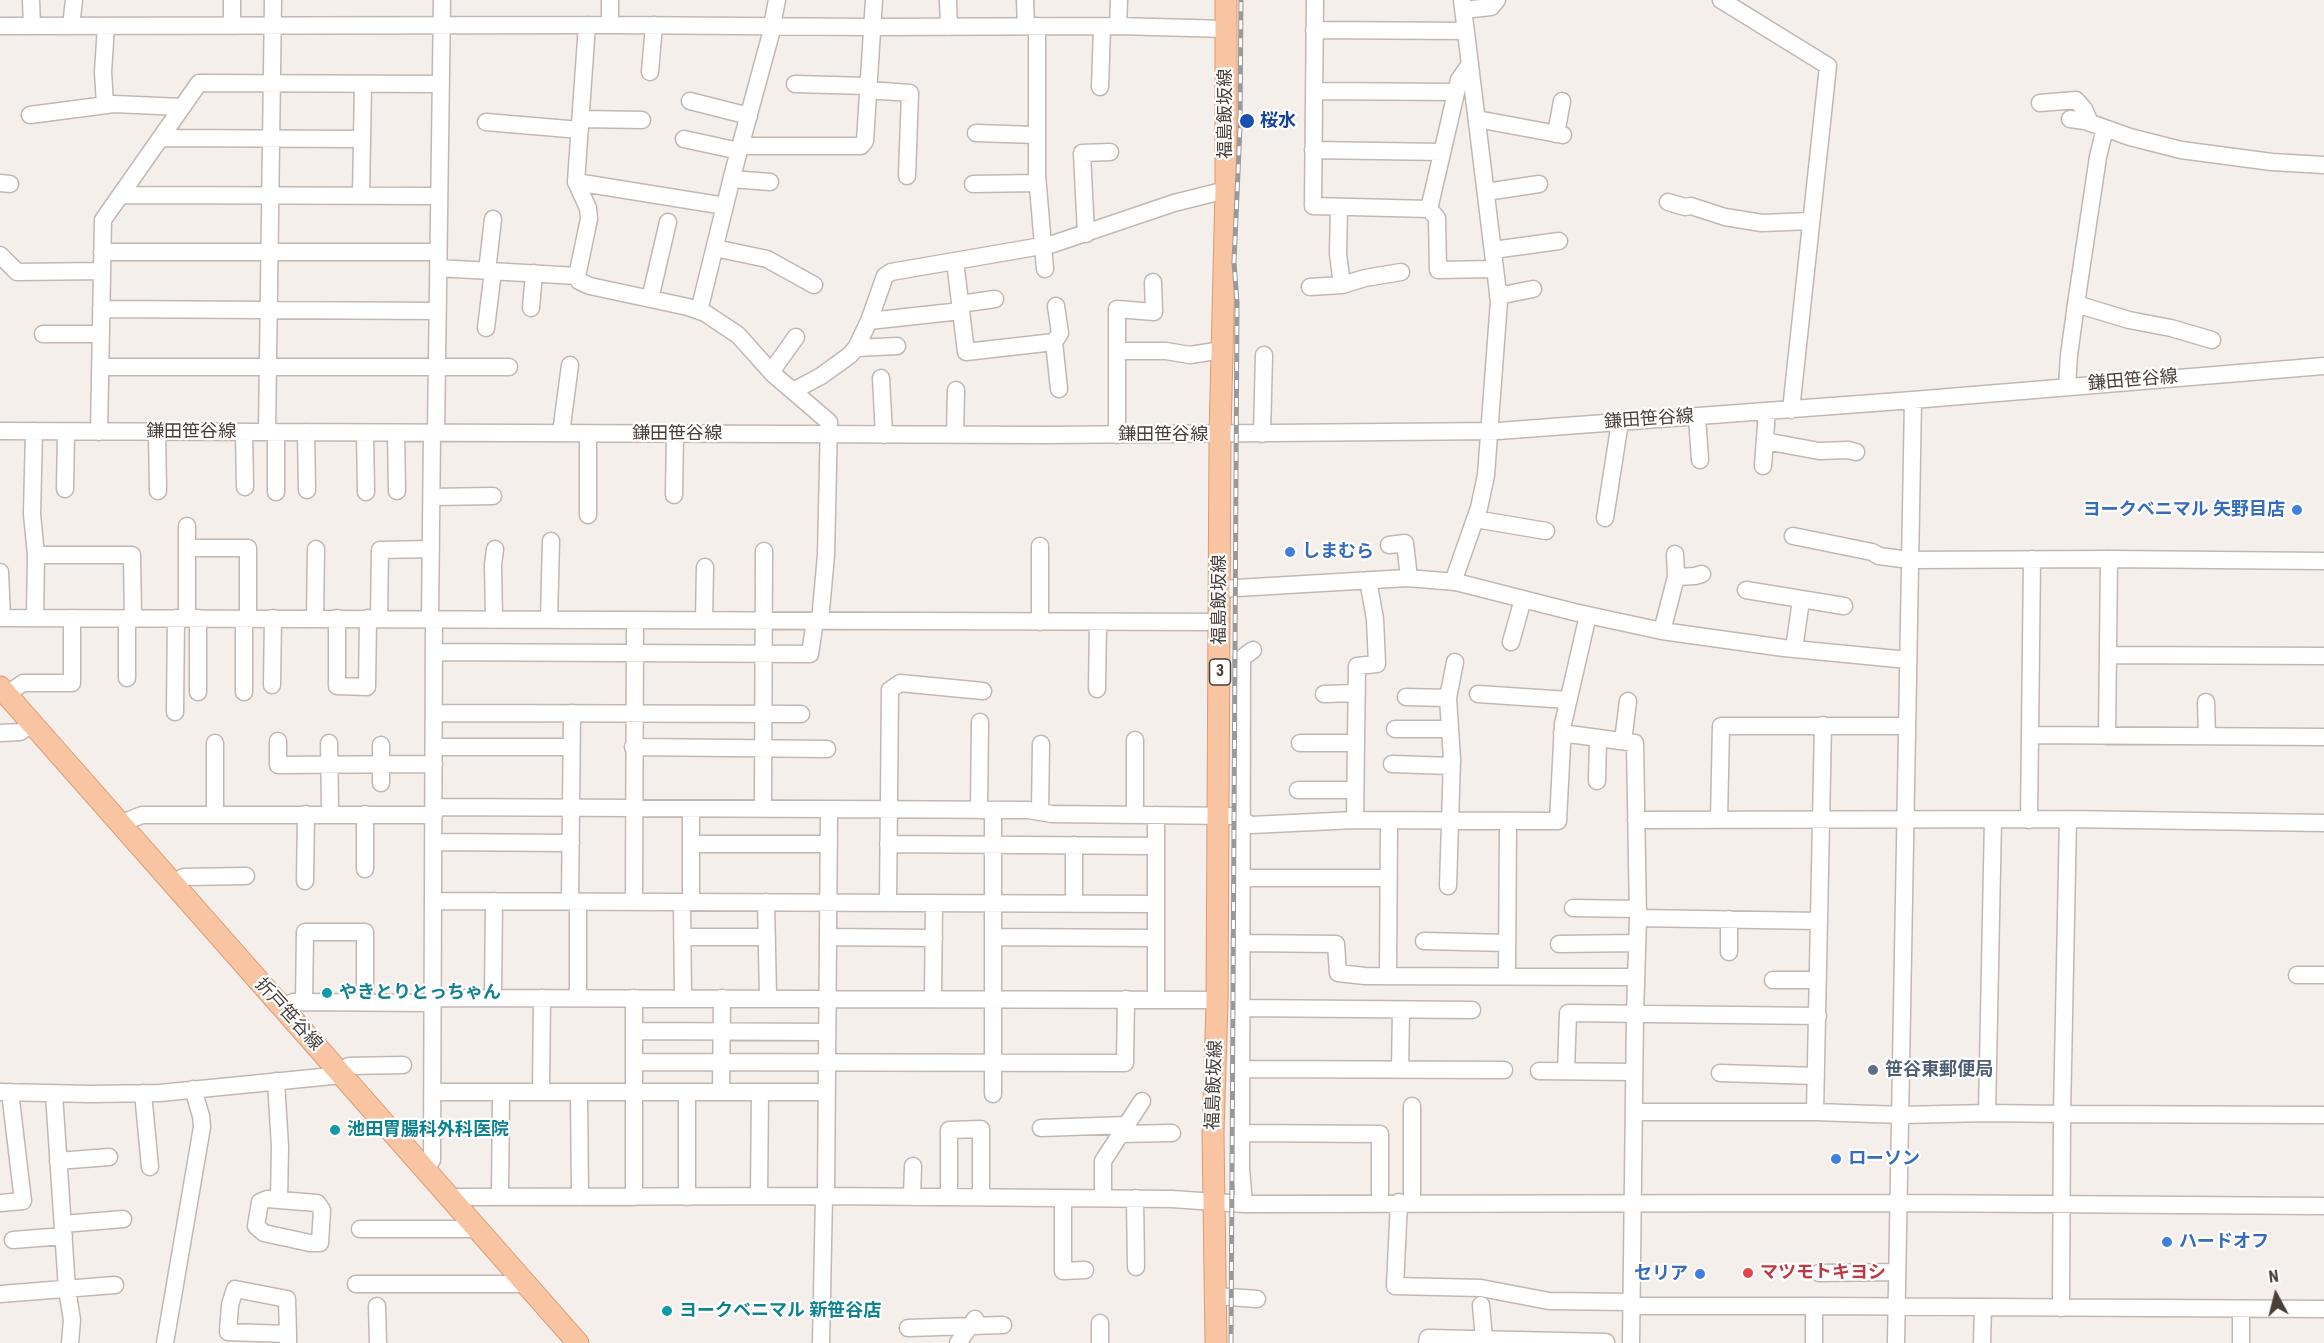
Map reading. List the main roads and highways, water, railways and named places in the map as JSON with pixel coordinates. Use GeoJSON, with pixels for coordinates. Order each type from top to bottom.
{"type":"FeatureCollection","features":[{"type":"Feature","properties":{"kind":"main road","name":"福島飯坂線"},"geometry":{"type":"LineString","coordinates":[[1216,1343],[1213,1134],[1217,999],[1220,435],[1226,190],[1226,0]]}},
{"type":"Feature","properties":{"kind":"main road","name":"折戸笹谷線"},"geometry":{"type":"LineString","coordinates":[[3,690],[578,1343]]}},
{"type":"Feature","properties":{"kind":"railway"},"geometry":{"type":"LineString","coordinates":[[1231,1343],[1237,303],[1234,262],[1240,127],[1241,0]]}},
{"type":"Feature","properties":{"kind":"place","name":"桜水"},"geometry":{"type":"Point","coordinates":[1247,121]}},
{"type":"Feature","properties":{"kind":"place","name":"ヨークベニマル 矢野目店"},"geometry":{"type":"Point","coordinates":[2297,510]}},
{"type":"Feature","properties":{"kind":"place","name":"しまむら"},"geometry":{"type":"Point","coordinates":[1290,552]}},
{"type":"Feature","properties":{"kind":"place","name":"やきとりとっちゃん"},"geometry":{"type":"Point","coordinates":[327,993]}},
{"type":"Feature","properties":{"kind":"place","name":"笹谷東郵便局"},"geometry":{"type":"Point","coordinates":[1873,1070]}},
{"type":"Feature","properties":{"kind":"place","name":"池田胃腸科外科医院"},"geometry":{"type":"Point","coordinates":[335,1130]}},
{"type":"Feature","properties":{"kind":"place","name":"ローソン"},"geometry":{"type":"Point","coordinates":[1836,1159]}},
{"type":"Feature","properties":{"kind":"place","name":"ハードオフ"},"geometry":{"type":"Point","coordinates":[2167,1242]}},
{"type":"Feature","properties":{"kind":"place","name":"マツモトキヨシ"},"geometry":{"type":"Point","coordinates":[1748,1273]}},
{"type":"Feature","properties":{"kind":"place","name":"セリア"},"geometry":{"type":"Point","coordinates":[1700,1274]}},
{"type":"Feature","properties":{"kind":"place","name":"ヨークベニマル 新笹谷店"},"geometry":{"type":"Point","coordinates":[667,1311]}}]}
